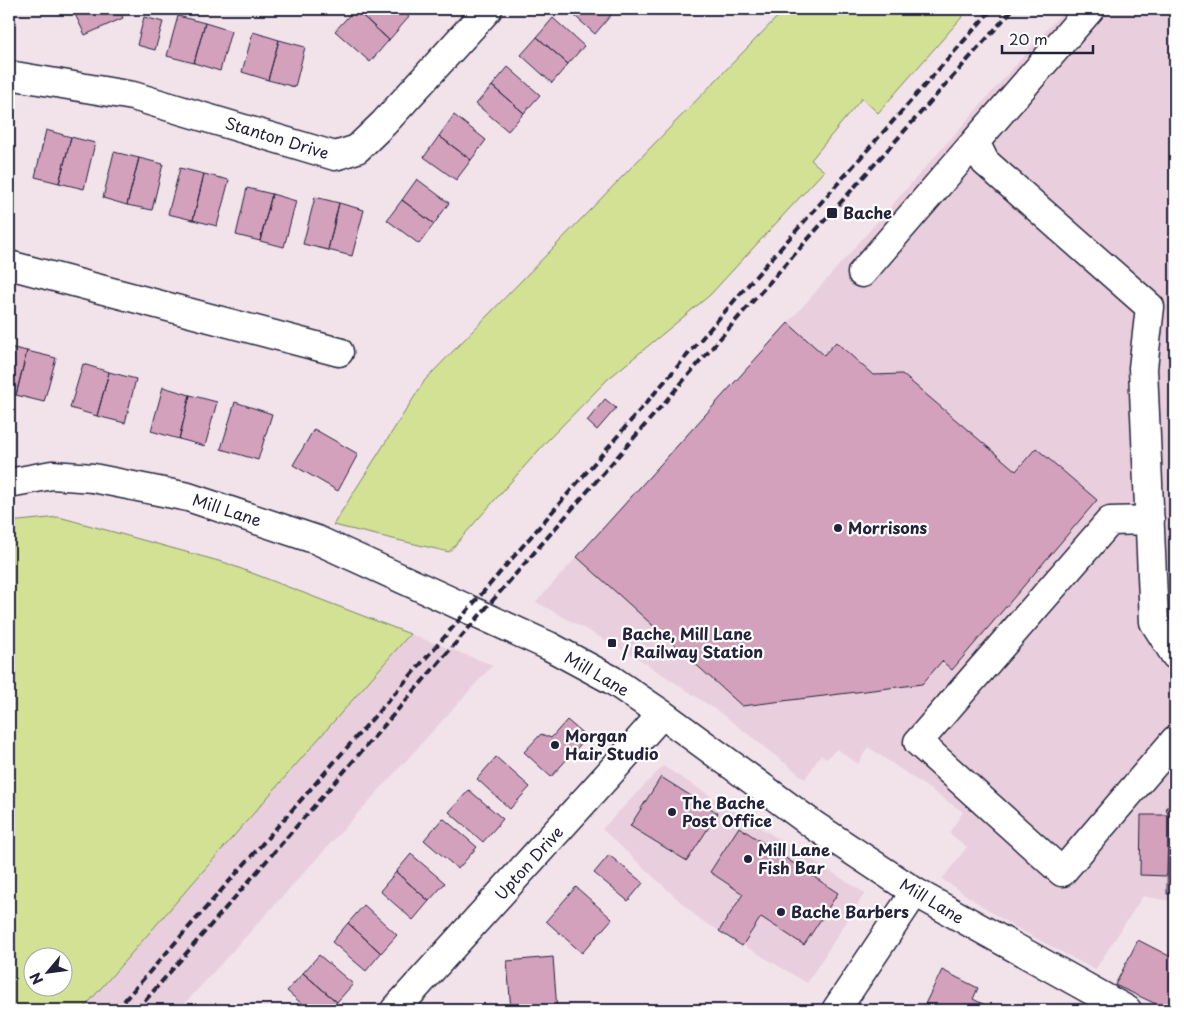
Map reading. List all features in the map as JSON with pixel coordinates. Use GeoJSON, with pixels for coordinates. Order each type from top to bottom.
{"type":"FeatureCollection","features":[{"type":"Feature","properties":{"kind":"street","name":"Stanton Drive"},"geometry":{"type":"LineString","coordinates":[[9,75],[133,96],[335,156],[357,149],[384,123],[488,9]]}},
{"type":"Feature","properties":{"kind":"street"},"geometry":{"type":"LineString","coordinates":[[862,273],[1090,9]]}},
{"type":"Feature","properties":{"kind":"street"},"geometry":{"type":"LineString","coordinates":[[975,142],[985,162],[1150,307],[1143,368],[1154,622],[1175,655]]}},
{"type":"Feature","properties":{"kind":"street"},"geometry":{"type":"LineString","coordinates":[[9,264],[339,352]]}},
{"type":"Feature","properties":{"kind":"street","name":"Mill Lane"},"geometry":{"type":"LineString","coordinates":[[9,483],[52,475],[93,478],[188,497],[317,540],[549,646],[612,680],[662,714],[815,826],[915,892],[1127,1010]]}},
{"type":"Feature","properties":{"kind":"street"},"geometry":{"type":"LineString","coordinates":[[1150,520],[1110,522],[918,742],[1062,872],[1175,740]]}},
{"type":"Feature","properties":{"kind":"street","name":"Upton Drive"},"geometry":{"type":"LineString","coordinates":[[406,1007],[662,714]]}},
{"type":"Feature","properties":{"kind":"street"},"geometry":{"type":"LineString","coordinates":[[836,1010],[915,892]]}},
{"type":"Feature","properties":{"kind":"shaded area"},"geometry":{"type":"Polygon","coordinates":[[[1065,9],[1172,9],[1175,11],[1175,902],[1143,896],[1095,970],[1009,924],[942,879],[967,847],[949,833],[963,812],[868,747],[858,764],[837,749],[826,759],[821,755],[805,779],[722,714],[639,659],[536,602],[788,323],[1065,9]]]}},
{"type":"Feature","properties":{"kind":"shaded area"},"geometry":{"type":"Polygon","coordinates":[[[410,634],[493,665],[179,1010],[82,1010],[410,634]]]}},
{"type":"Feature","properties":{"kind":"shaded area"},"geometry":{"type":"Polygon","coordinates":[[[663,766],[865,893],[807,983],[699,919],[602,829],[663,766]]]}},
{"type":"Feature","properties":{"kind":"green space"},"geometry":{"type":"Polygon","coordinates":[[[785,9],[969,9],[878,113],[862,98],[811,160],[824,171],[710,295],[608,379],[546,442],[449,552],[333,525],[425,380],[785,9]]]}},
{"type":"Feature","properties":{"kind":"green space"},"geometry":{"type":"Polygon","coordinates":[[[59,517],[226,563],[410,634],[82,1010],[9,1010],[9,522],[59,517]]]}},
{"type":"Feature","properties":{"kind":"building"},"geometry":{"type":"Polygon","coordinates":[[[119,9],[123,18],[85,35],[73,10],[119,9]]]}},
{"type":"Feature","properties":{"kind":"building"},"geometry":{"type":"Polygon","coordinates":[[[355,9],[400,9],[409,17],[389,40],[355,9]]]}},
{"type":"Feature","properties":{"kind":"building"},"geometry":{"type":"Polygon","coordinates":[[[355,9],[389,40],[370,62],[335,31],[355,9]]]}},
{"type":"Feature","properties":{"kind":"building"},"geometry":{"type":"Polygon","coordinates":[[[567,9],[603,9],[611,15],[595,34],[567,9]]]}},
{"type":"Feature","properties":{"kind":"building"},"geometry":{"type":"Polygon","coordinates":[[[603,9],[617,9],[611,15],[603,9]]]}},
{"type":"Feature","properties":{"kind":"building"},"geometry":{"type":"Polygon","coordinates":[[[178,16],[205,23],[194,63],[167,56],[178,16]]]}},
{"type":"Feature","properties":{"kind":"building"},"geometry":{"type":"Polygon","coordinates":[[[144,17],[163,22],[155,50],[137,45],[144,17]]]}},
{"type":"Feature","properties":{"kind":"building"},"geometry":{"type":"Polygon","coordinates":[[[553,18],[584,46],[568,64],[537,37],[553,18]]]}},
{"type":"Feature","properties":{"kind":"building"},"geometry":{"type":"Polygon","coordinates":[[[205,23],[231,31],[220,71],[194,63],[205,23]]]}},
{"type":"Feature","properties":{"kind":"building"},"geometry":{"type":"Polygon","coordinates":[[[253,32],[279,40],[268,80],[242,72],[253,32]]]}},
{"type":"Feature","properties":{"kind":"building"},"geometry":{"type":"Polygon","coordinates":[[[537,37],[568,64],[552,83],[521,55],[537,37]]]}},
{"type":"Feature","properties":{"kind":"building"},"geometry":{"type":"Polygon","coordinates":[[[279,40],[305,47],[295,87],[268,80],[279,40]]]}},
{"type":"Feature","properties":{"kind":"building"},"geometry":{"type":"Polygon","coordinates":[[[508,67],[540,95],[524,113],[492,86],[508,67]]]}},
{"type":"Feature","properties":{"kind":"building"},"geometry":{"type":"Polygon","coordinates":[[[492,86],[524,113],[508,131],[476,104],[492,86]]]}},
{"type":"Feature","properties":{"kind":"building"},"geometry":{"type":"Polygon","coordinates":[[[454,115],[486,140],[471,160],[439,136],[454,115]]]}},
{"type":"Feature","properties":{"kind":"building"},"geometry":{"type":"Polygon","coordinates":[[[46,130],[71,137],[59,183],[35,177],[46,130]]]}},
{"type":"Feature","properties":{"kind":"building"},"geometry":{"type":"Polygon","coordinates":[[[439,136],[471,160],[456,180],[424,157],[439,136]]]}},
{"type":"Feature","properties":{"kind":"building"},"geometry":{"type":"Polygon","coordinates":[[[71,137],[95,143],[84,189],[59,183],[71,137]]]}},
{"type":"Feature","properties":{"kind":"building"},"geometry":{"type":"Polygon","coordinates":[[[114,152],[139,158],[127,205],[103,198],[114,152]]]}},
{"type":"Feature","properties":{"kind":"building"},"geometry":{"type":"Polygon","coordinates":[[[139,158],[163,164],[152,210],[127,205],[139,158]]]}},
{"type":"Feature","properties":{"kind":"building"},"geometry":{"type":"Polygon","coordinates":[[[180,168],[204,174],[193,220],[168,214],[180,168]]]}},
{"type":"Feature","properties":{"kind":"building"},"geometry":{"type":"Polygon","coordinates":[[[204,174],[229,180],[217,226],[193,220],[204,174]]]}},
{"type":"Feature","properties":{"kind":"building"},"geometry":{"type":"Polygon","coordinates":[[[417,179],[449,203],[434,224],[402,200],[417,179]]]}},
{"type":"Feature","properties":{"kind":"building"},"geometry":{"type":"Polygon","coordinates":[[[247,188],[272,194],[260,241],[236,235],[247,188]]]}},
{"type":"Feature","properties":{"kind":"building"},"geometry":{"type":"Polygon","coordinates":[[[272,194],[296,201],[284,247],[260,241],[272,194]]]}},
{"type":"Feature","properties":{"kind":"building"},"geometry":{"type":"Polygon","coordinates":[[[315,197],[339,203],[328,250],[303,244],[315,197]]]}},
{"type":"Feature","properties":{"kind":"building"},"geometry":{"type":"Polygon","coordinates":[[[402,200],[434,224],[419,244],[387,220],[402,200]]]}},
{"type":"Feature","properties":{"kind":"building"},"geometry":{"type":"Polygon","coordinates":[[[339,203],[364,210],[352,256],[328,250],[339,203]]]}},
{"type":"Feature","properties":{"kind":"building","name":"Morrisons"},"geometry":{"type":"Polygon","coordinates":[[[788,323],[824,355],[836,342],[873,375],[902,374],[1016,471],[1036,448],[1097,500],[952,670],[942,661],[922,684],[742,706],[577,557],[788,323]]]}},
{"type":"Feature","properties":{"kind":"building"},"geometry":{"type":"Polygon","coordinates":[[[9,347],[27,351],[16,395],[9,393],[9,347]]]}},
{"type":"Feature","properties":{"kind":"building"},"geometry":{"type":"Polygon","coordinates":[[[27,351],[56,358],[44,402],[16,395],[27,351]]]}},
{"type":"Feature","properties":{"kind":"building"},"geometry":{"type":"Polygon","coordinates":[[[83,364],[109,372],[97,416],[70,408],[83,364]]]}},
{"type":"Feature","properties":{"kind":"building"},"geometry":{"type":"Polygon","coordinates":[[[109,372],[136,379],[125,423],[97,416],[109,372]]]}},
{"type":"Feature","properties":{"kind":"building"},"geometry":{"type":"Polygon","coordinates":[[[163,387],[190,395],[179,439],[151,431],[163,387]]]}},
{"type":"Feature","properties":{"kind":"building"},"geometry":{"type":"Polygon","coordinates":[[[190,395],[217,402],[205,446],[179,439],[190,395]]]}},
{"type":"Feature","properties":{"kind":"building"},"geometry":{"type":"Polygon","coordinates":[[[605,399],[616,408],[597,430],[587,421],[605,399]]]}},
{"type":"Feature","properties":{"kind":"building"},"geometry":{"type":"Polygon","coordinates":[[[235,402],[272,414],[258,460],[221,449],[235,402]]]}},
{"type":"Feature","properties":{"kind":"building"},"geometry":{"type":"Polygon","coordinates":[[[314,429],[358,454],[338,491],[293,465],[314,429]]]}},
{"type":"Feature","properties":{"kind":"building","name":"Morgan Hair Studio"},"geometry":{"type":"Polygon","coordinates":[[[567,720],[587,737],[551,777],[524,752],[541,734],[551,738],[567,720]]]}},
{"type":"Feature","properties":{"kind":"building"},"geometry":{"type":"Polygon","coordinates":[[[496,757],[530,787],[510,809],[477,779],[496,757]]]}},
{"type":"Feature","properties":{"kind":"building"},"geometry":{"type":"Polygon","coordinates":[[[661,777],[718,813],[687,861],[630,826],[661,777]]]}},
{"type":"Feature","properties":{"kind":"building"},"geometry":{"type":"Polygon","coordinates":[[[469,790],[503,819],[483,842],[449,812],[469,790]]]}},
{"type":"Feature","properties":{"kind":"building"},"geometry":{"type":"Polygon","coordinates":[[[1166,807],[1175,807],[1175,894],[1167,894],[1168,815],[1166,807]]]}},
{"type":"Feature","properties":{"kind":"building"},"geometry":{"type":"Polygon","coordinates":[[[1141,815],[1168,815],[1167,876],[1140,875],[1141,815]]]}},
{"type":"Feature","properties":{"kind":"building"},"geometry":{"type":"Polygon","coordinates":[[[443,818],[477,847],[458,869],[424,840],[443,818]]]}},
{"type":"Feature","properties":{"kind":"building"},"geometry":{"type":"Polygon","coordinates":[[[739,827],[838,893],[804,945],[761,917],[742,946],[719,931],[743,894],[710,872],[739,827]]]}},
{"type":"Feature","properties":{"kind":"building"},"geometry":{"type":"Polygon","coordinates":[[[411,854],[445,883],[429,901],[396,872],[411,854]]]}},
{"type":"Feature","properties":{"kind":"building"},"geometry":{"type":"Polygon","coordinates":[[[609,855],[643,883],[628,901],[594,873],[609,855]]]}},
{"type":"Feature","properties":{"kind":"building"},"geometry":{"type":"Polygon","coordinates":[[[396,872],[429,901],[413,920],[380,891],[396,872]]]}},
{"type":"Feature","properties":{"kind":"building"},"geometry":{"type":"Polygon","coordinates":[[[576,887],[612,919],[582,953],[546,921],[576,887]]]}},
{"type":"Feature","properties":{"kind":"building"},"geometry":{"type":"Polygon","coordinates":[[[364,905],[397,935],[381,953],[348,923],[364,905]]]}},
{"type":"Feature","properties":{"kind":"building"},"geometry":{"type":"Polygon","coordinates":[[[348,923],[381,953],[366,971],[332,942],[348,923]]]}},
{"type":"Feature","properties":{"kind":"building"},"geometry":{"type":"Polygon","coordinates":[[[1138,940],[1175,959],[1175,997],[1169,1010],[1115,985],[1138,940]]]}},
{"type":"Feature","properties":{"kind":"building"},"geometry":{"type":"Polygon","coordinates":[[[319,955],[353,984],[337,1002],[303,973],[319,955]]]}},
{"type":"Feature","properties":{"kind":"building"},"geometry":{"type":"Polygon","coordinates":[[[553,957],[557,1010],[511,1010],[507,961],[553,957]]]}},
{"type":"Feature","properties":{"kind":"building"},"geometry":{"type":"Polygon","coordinates":[[[942,970],[978,988],[973,999],[995,1010],[922,1010],[942,970]]]}},
{"type":"Feature","properties":{"kind":"building"},"geometry":{"type":"Polygon","coordinates":[[[303,973],[337,1002],[330,1010],[309,1010],[287,991],[303,973]]]}},
{"type":"Feature","properties":{"kind":"railway"},"geometry":{"type":"LineString","coordinates":[[116,1010],[447,634],[734,301],[992,9]]}},
{"type":"Feature","properties":{"kind":"railway"},"geometry":{"type":"LineString","coordinates":[[137,1010],[744,311],[1013,9]]}},
{"type":"Feature","properties":{"kind":"place","name":"Bache"},"geometry":{"type":"Point","coordinates":[832,213]}},
{"type":"Feature","properties":{"kind":"place","name":"Morrisons"},"geometry":{"type":"Point","coordinates":[838,528]}},
{"type":"Feature","properties":{"kind":"place","name":"Bache, Mill Lane / Railway Station"},"geometry":{"type":"Point","coordinates":[612,643]}},
{"type":"Feature","properties":{"kind":"place","name":"Morgan Hair Studio"},"geometry":{"type":"Point","coordinates":[555,745]}},
{"type":"Feature","properties":{"kind":"place","name":"The Bache Post Office"},"geometry":{"type":"Point","coordinates":[672,812]}},
{"type":"Feature","properties":{"kind":"place","name":"Mill Lane Fish Bar"},"geometry":{"type":"Point","coordinates":[748,859]}},
{"type":"Feature","properties":{"kind":"place","name":"Bache Barbers"},"geometry":{"type":"Point","coordinates":[781,912]}}]}
